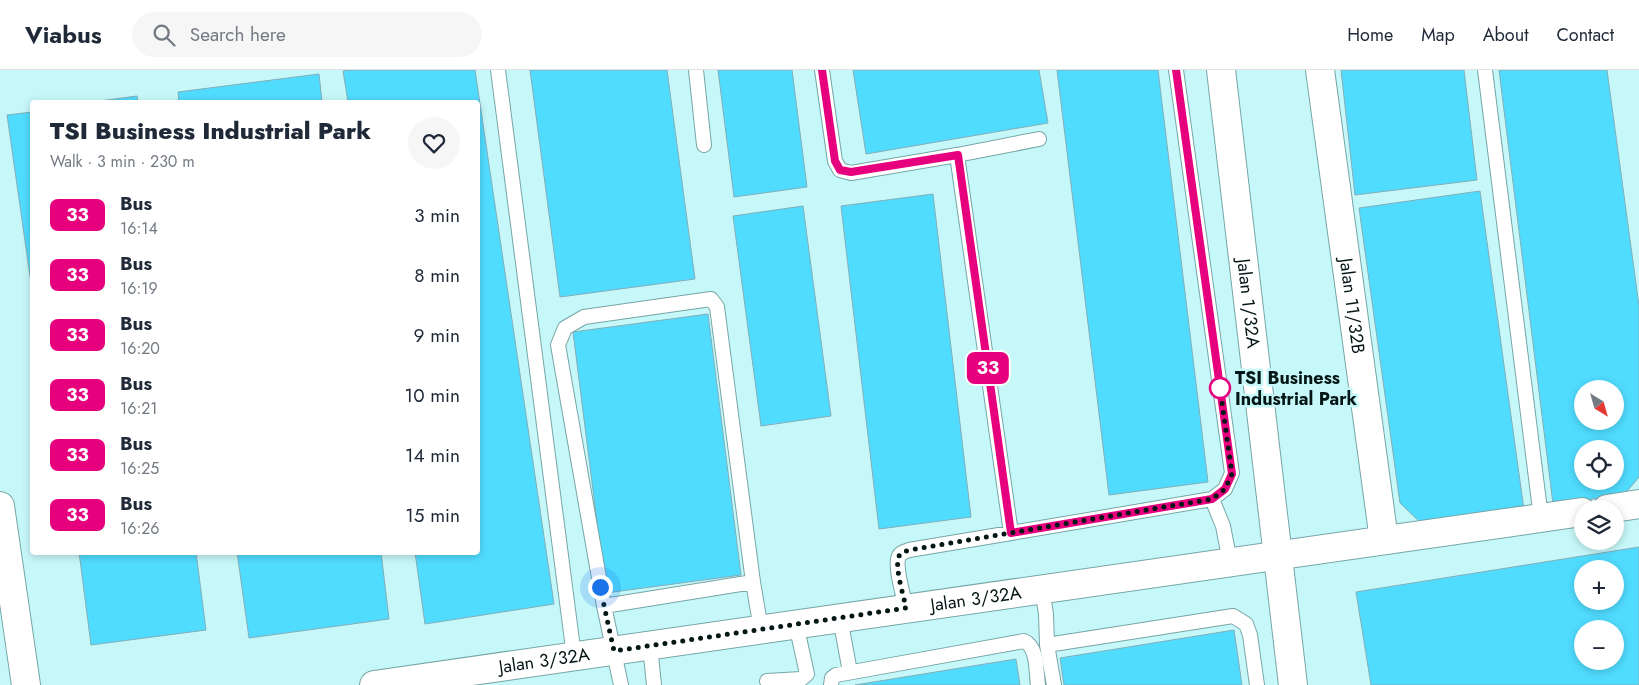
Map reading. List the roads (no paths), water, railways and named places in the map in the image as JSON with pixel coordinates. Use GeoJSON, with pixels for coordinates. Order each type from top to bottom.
{"type":"FeatureCollection","features":[{"type":"Feature","properties":{"kind":"street","name":"Jalan 1/32A"},"geometry":{"type":"LineString","coordinates":[[1221,70],[1294,685]]}},
{"type":"Feature","properties":{"kind":"street","name":"Jalan 11/32B"},"geometry":{"type":"LineString","coordinates":[[1320,70],[1384,540]]}},
{"type":"Feature","properties":{"kind":"street"},"geometry":{"type":"LineString","coordinates":[[1624,506],[1639,504]]}},
{"type":"Feature","properties":{"kind":"street"},"geometry":{"type":"LineString","coordinates":[[0,506],[26,685]]}},
{"type":"Feature","properties":{"kind":"street","name":"Jalan 3/32A"},"geometry":{"type":"LineString","coordinates":[[374,685],[485,677],[574,656],[1574,513]]}},
{"type":"Feature","properties":{"kind":"lane"},"geometry":{"type":"LineString","coordinates":[[498,70],[574,656]]}},
{"type":"Feature","properties":{"kind":"lane"},"geometry":{"type":"LineString","coordinates":[[696,70],[704,145]]}},
{"type":"Feature","properties":{"kind":"lane"},"geometry":{"type":"LineString","coordinates":[[822,70],[835,161],[840,170],[851,172],[958,155],[1039,139]]}},
{"type":"Feature","properties":{"kind":"lane"},"geometry":{"type":"LineString","coordinates":[[906,608],[898,559],[901,554],[909,550],[1212,499],[1225,489],[1232,474],[1176,70]]}},
{"type":"Feature","properties":{"kind":"lane"},"geometry":{"type":"LineString","coordinates":[[1485,70],[1541,518]]}},
{"type":"Feature","properties":{"kind":"lane"},"geometry":{"type":"LineString","coordinates":[[958,155],[1011,533]]}},
{"type":"Feature","properties":{"kind":"lane"},"geometry":{"type":"LineString","coordinates":[[621,685],[604,606],[558,345],[565,328],[584,318],[711,299],[717,307],[760,629]]}},
{"type":"Feature","properties":{"kind":"lane"},"geometry":{"type":"LineString","coordinates":[[1212,499],[1223,526],[1230,562]]}},
{"type":"Feature","properties":{"kind":"lane"},"geometry":{"type":"LineString","coordinates":[[604,606],[753,582]]}},
{"type":"Feature","properties":{"kind":"lane"},"geometry":{"type":"LineString","coordinates":[[1042,589],[1046,614],[1047,645],[1054,685]]}},
{"type":"Feature","properties":{"kind":"lane"},"geometry":{"type":"LineString","coordinates":[[1047,645],[1233,616],[1246,624],[1250,635],[1257,685]]}},
{"type":"Feature","properties":{"kind":"lane"},"geometry":{"type":"LineString","coordinates":[[840,618],[850,672]]}},
{"type":"Feature","properties":{"kind":"lane"},"geometry":{"type":"LineString","coordinates":[[767,681],[801,679],[807,674],[796,624]]}},
{"type":"Feature","properties":{"kind":"lane"},"geometry":{"type":"LineString","coordinates":[[831,685],[832,678],[836,675],[1024,641],[1030,643],[1033,649],[1038,685]]}},
{"type":"Feature","properties":{"kind":"lane"},"geometry":{"type":"LineString","coordinates":[[650,646],[654,685]]}},
{"type":"Feature","properties":{"kind":"place","name":"TSI Business Industrial Park"},"geometry":{"type":"Point","coordinates":[1220,388]}}]}
